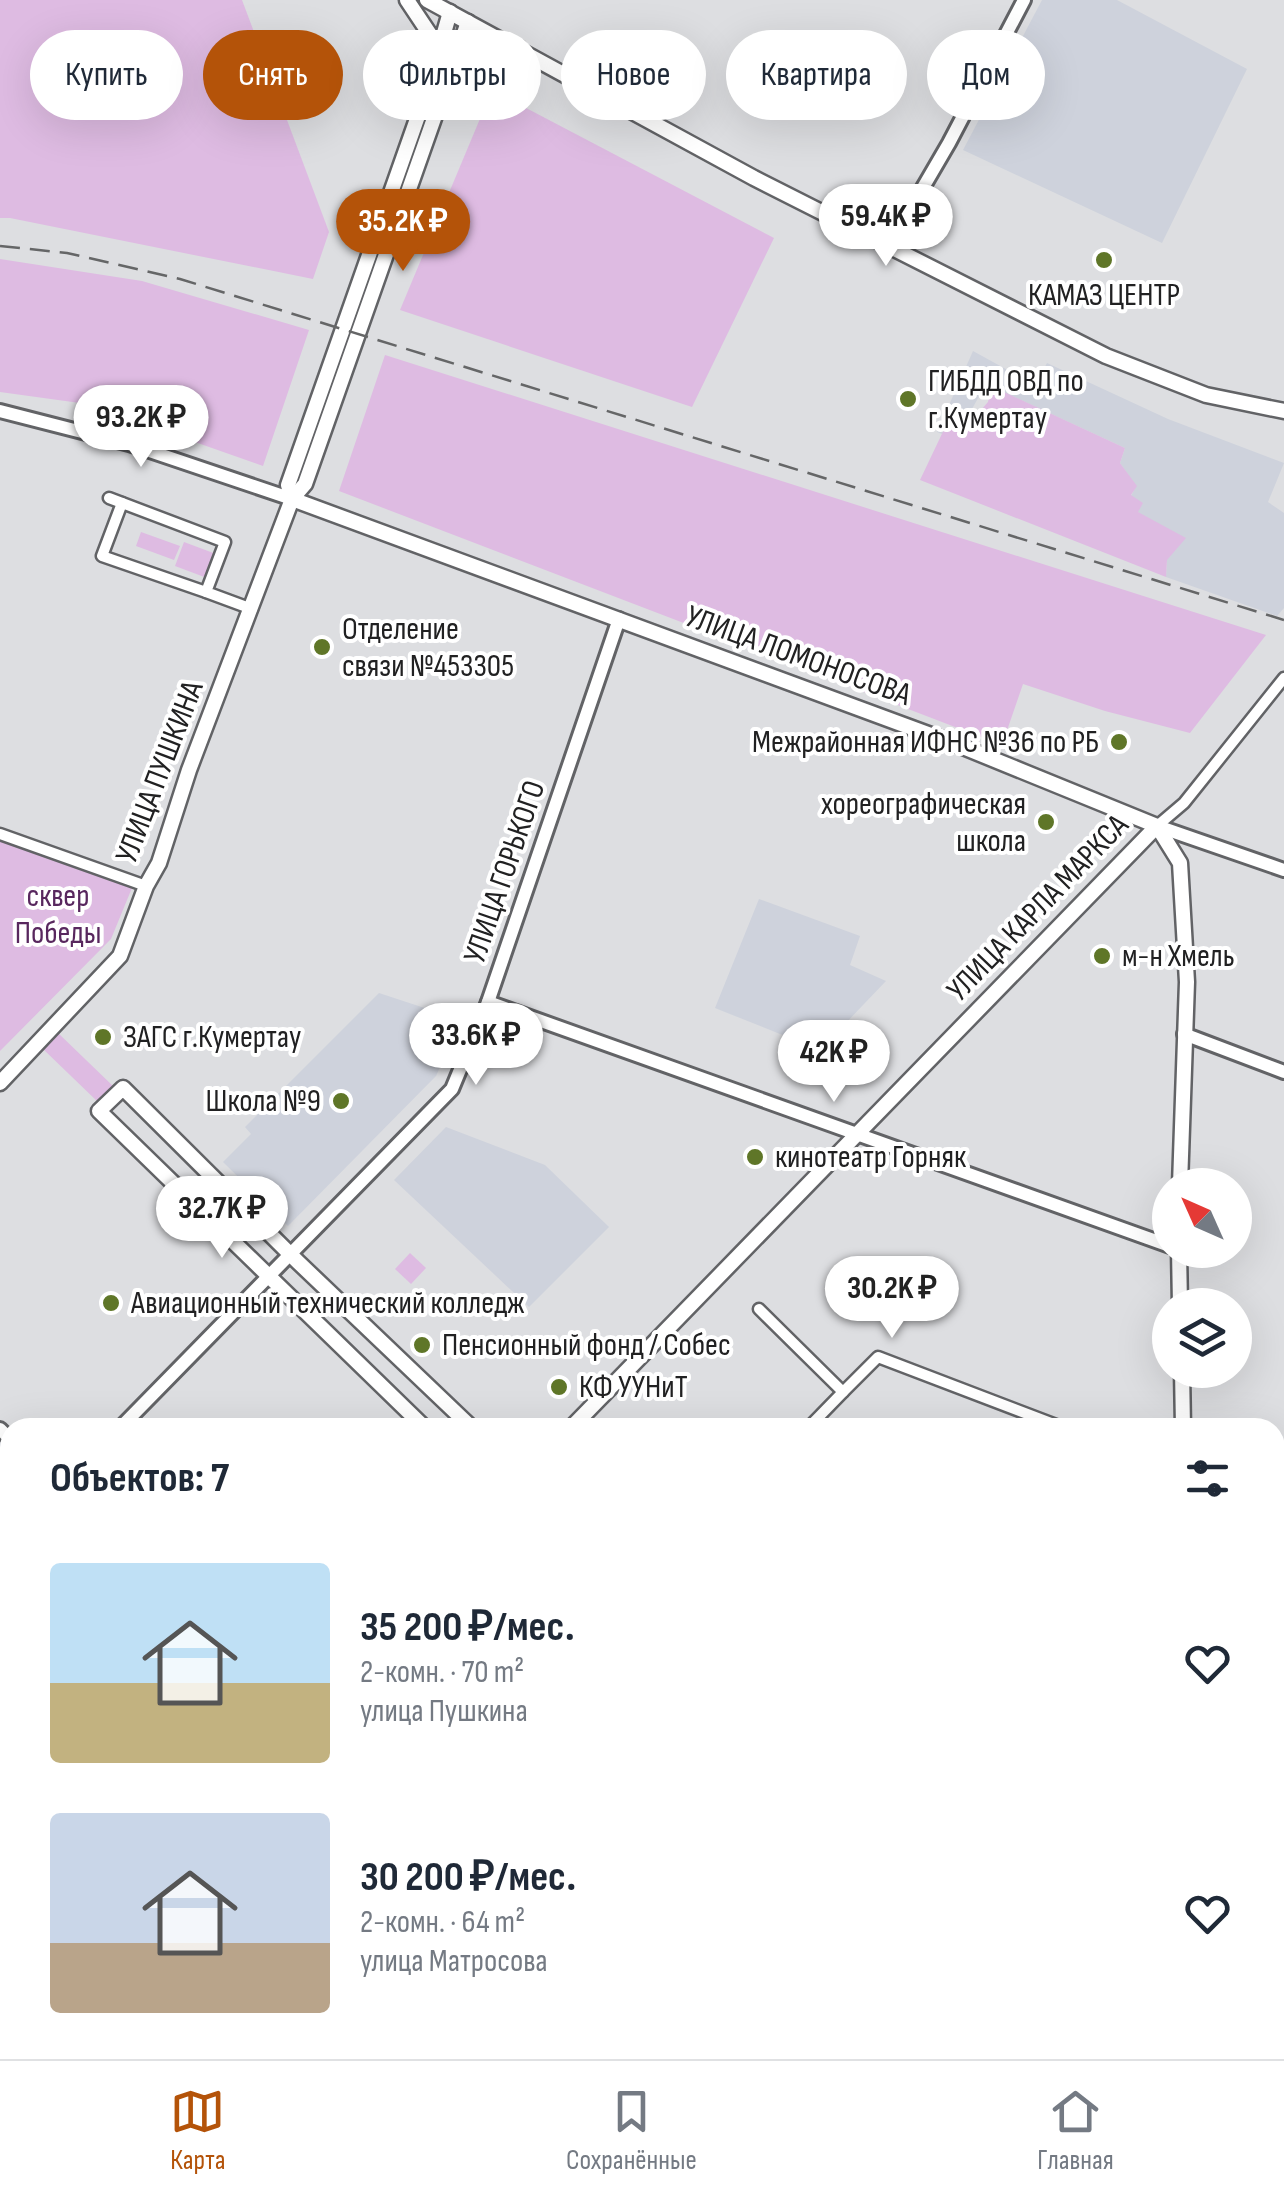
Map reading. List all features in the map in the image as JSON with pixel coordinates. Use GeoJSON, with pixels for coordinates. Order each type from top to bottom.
{"type":"FeatureCollection","features":[{"type":"Feature","properties":{"kind":"main road"},"geometry":{"type":"LineString","coordinates":[[407,0],[427,30]]}},
{"type":"Feature","properties":{"kind":"main road"},"geometry":{"type":"LineString","coordinates":[[426,0],[484,30]]}},
{"type":"Feature","properties":{"kind":"main road","name":"УЛИЦА ПУШКИНА"},"geometry":{"type":"LineString","coordinates":[[445,30],[450,12]]}},
{"type":"Feature","properties":{"kind":"main road","name":"УЛИЦА ПУШКИНА"},"geometry":{"type":"LineString","coordinates":[[465,30],[468,22]]}},
{"type":"Feature","properties":{"kind":"main road"},"geometry":{"type":"LineString","coordinates":[[541,60],[754,178],[1106,356],[1206,395],[1284,411]]}},
{"type":"Feature","properties":{"kind":"main road","name":"УЛИЦА ПУШКИНА"},"geometry":{"type":"LineString","coordinates":[[292,499],[288,485],[415,120]]}},
{"type":"Feature","properties":{"kind":"main road","name":"УЛИЦА ПУШКИНА"},"geometry":{"type":"LineString","coordinates":[[0,1083],[120,956],[146,886],[159,863],[189,770],[292,499],[305,484],[434,120]]}},
{"type":"Feature","properties":{"kind":"main road","name":"УЛИЦА ЛОМОНОСОВА"},"geometry":{"type":"LineString","coordinates":[[292,499],[958,745],[1157,826]]}},
{"type":"Feature","properties":{"kind":"main road"},"geometry":{"type":"LineString","coordinates":[[1157,826],[1180,864],[1188,982],[1180,1168]]}},
{"type":"Feature","properties":{"kind":"main road","name":"УЛИЦА КАРЛА МАРКСА"},"geometry":{"type":"LineString","coordinates":[[580,1418],[1157,826]]}},
{"type":"Feature","properties":{"kind":"main road"},"geometry":{"type":"LineString","coordinates":[[415,1418],[99,1111],[123,1088],[462,1418]]}},
{"type":"Feature","properties":{"kind":"main road"},"geometry":{"type":"LineString","coordinates":[[1182,1388],[1183,1418]]}},
{"type":"Feature","properties":{"kind":"street"},"geometry":{"type":"LineString","coordinates":[[889,246],[949,143],[1024,0]]}},
{"type":"Feature","properties":{"kind":"street"},"geometry":{"type":"LineString","coordinates":[[0,412],[128,444],[292,499]]}},
{"type":"Feature","properties":{"kind":"street"},"geometry":{"type":"LineString","coordinates":[[109,498],[226,542],[206,592]]}},
{"type":"Feature","properties":{"kind":"street"},"geometry":{"type":"LineString","coordinates":[[122,503],[102,556],[252,609]]}},
{"type":"Feature","properties":{"kind":"street","name":"УЛИЦА ГОРЬКОГО"},"geometry":{"type":"LineString","coordinates":[[130,1418],[452,1089],[488,1002],[619,620]]}},
{"type":"Feature","properties":{"kind":"street","name":"УЛИЦА КАРЛА МАРКСА"},"geometry":{"type":"LineString","coordinates":[[1157,826],[1184,803],[1284,678]]}},
{"type":"Feature","properties":{"kind":"street","name":"УЛИЦА ЛОМОНОСОВА"},"geometry":{"type":"LineString","coordinates":[[1157,826],[1284,870]]}},
{"type":"Feature","properties":{"kind":"street"},"geometry":{"type":"LineString","coordinates":[[0,834],[146,886]]}},
{"type":"Feature","properties":{"kind":"street"},"geometry":{"type":"LineString","coordinates":[[488,1002],[1152,1240]]}},
{"type":"Feature","properties":{"kind":"street"},"geometry":{"type":"LineString","coordinates":[[1184,1034],[1284,1072]]}},
{"type":"Feature","properties":{"kind":"street"},"geometry":{"type":"LineString","coordinates":[[759,1309],[842,1392]]}},
{"type":"Feature","properties":{"kind":"street"},"geometry":{"type":"LineString","coordinates":[[817,1418],[878,1357],[1032,1418]]}},
{"type":"Feature","properties":{"kind":"shaded area"},"geometry":{"type":"Polygon","coordinates":[[[1042,0],[1117,0],[1247,69],[1162,243],[963,150],[979,120],[1045,120],[1045,30],[1026,30],[1042,0]]]}},
{"type":"Feature","properties":{"kind":"shaded area"},"geometry":{"type":"Polygon","coordinates":[[[973,351],[1035,385],[1047,363],[1168,419],[1284,463],[1268,502],[1284,513],[1284,608],[1277,616],[1166,577],[1167,560],[1138,512],[1131,496],[1136,486],[1120,463],[1125,448],[986,384],[955,439],[937,432],[973,351]]]}},
{"type":"Feature","properties":{"kind":"shaded area"},"geometry":{"type":"Polygon","coordinates":[[[759,899],[860,936],[850,965],[886,981],[820,1050],[715,1008],[759,899]]]}},
{"type":"Feature","properties":{"kind":"shaded area","name":"Школа №9"},"geometry":{"type":"Polygon","coordinates":[[[379,993],[461,1020],[436,1076],[288,1226],[223,1162],[251,1134],[245,1127],[379,993]]]}},
{"type":"Feature","properties":{"kind":"shaded area"},"geometry":{"type":"Polygon","coordinates":[[[446,1127],[545,1165],[609,1227],[529,1307],[394,1180],[446,1127]]]}},
{"type":"Feature","properties":{"kind":"green space"},"geometry":{"type":"Polygon","coordinates":[[[0,0],[242,0],[253,30],[203,30],[203,120],[287,120],[329,232],[313,279],[0,218],[0,0]]]}},
{"type":"Feature","properties":{"kind":"green space"},"geometry":{"type":"Polygon","coordinates":[[[541,116],[774,238],[692,407],[400,310],[479,120],[541,120],[541,116]]]}},
{"type":"Feature","properties":{"kind":"green space"},"geometry":{"type":"Polygon","coordinates":[[[0,259],[142,281],[309,330],[263,466],[87,404],[0,392],[0,259]]]}},
{"type":"Feature","properties":{"kind":"green space"},"geometry":{"type":"Polygon","coordinates":[[[385,355],[1266,635],[1190,733],[1023,684],[1002,745],[339,491],[385,355]]]}},
{"type":"Feature","properties":{"kind":"green space"},"geometry":{"type":"Polygon","coordinates":[[[991,386],[1125,448],[1120,463],[1137,486],[1131,495],[1143,503],[1138,512],[1186,538],[1167,560],[1166,577],[920,480],[949,419],[967,426],[988,402],[991,386]]]}},
{"type":"Feature","properties":{"kind":"green space"},"geometry":{"type":"Polygon","coordinates":[[[141,532],[180,546],[174,560],[136,546],[141,532]]]}},
{"type":"Feature","properties":{"kind":"green space"},"geometry":{"type":"Polygon","coordinates":[[[184,542],[216,554],[207,578],[175,566],[184,542]]]}},
{"type":"Feature","properties":{"kind":"green space","name":"сквер Победы"},"geometry":{"type":"Polygon","coordinates":[[[0,835],[134,883],[111,939],[0,1051],[0,835]]]}},
{"type":"Feature","properties":{"kind":"green space"},"geometry":{"type":"Polygon","coordinates":[[[57,1032],[114,1087],[99,1103],[42,1048],[57,1032]]]}},
{"type":"Feature","properties":{"kind":"green space"},"geometry":{"type":"Polygon","coordinates":[[[410,1253],[426,1268],[411,1284],[395,1269],[410,1253]]]}},
{"type":"Feature","properties":{"kind":"railway"},"geometry":{"type":"LineString","coordinates":[[0,246],[67,253],[180,279],[1284,620]]}},
{"type":"Feature","properties":{"kind":"place","name":"КАМАЗ ЦЕНТР"},"geometry":{"type":"Point","coordinates":[1104,260]}},
{"type":"Feature","properties":{"kind":"place","name":"ГИБДД ОВД по г.Кумертау"},"geometry":{"type":"Point","coordinates":[908,399]}},
{"type":"Feature","properties":{"kind":"place","name":"Отделение связи №453305"},"geometry":{"type":"Point","coordinates":[322,647]}},
{"type":"Feature","properties":{"kind":"place","name":"Межрайонная ИФНС №36 по РБ"},"geometry":{"type":"Point","coordinates":[1119,742]}},
{"type":"Feature","properties":{"kind":"place","name":"хореографическая школа"},"geometry":{"type":"Point","coordinates":[1046,822]}},
{"type":"Feature","properties":{"kind":"place","name":"м-н Хмель"},"geometry":{"type":"Point","coordinates":[1102,956]}},
{"type":"Feature","properties":{"kind":"place","name":"ЗАГС г.Кумертау"},"geometry":{"type":"Point","coordinates":[103,1037]}},
{"type":"Feature","properties":{"kind":"place","name":"Школа №9"},"geometry":{"type":"Point","coordinates":[341,1101]}},
{"type":"Feature","properties":{"kind":"place","name":"кинотеатр Горняк"},"geometry":{"type":"Point","coordinates":[755,1157]}},
{"type":"Feature","properties":{"kind":"place","name":"Авиационный технический колледж"},"geometry":{"type":"Point","coordinates":[111,1303]}},
{"type":"Feature","properties":{"kind":"place","name":"Пенсионный фонд / Собес"},"geometry":{"type":"Point","coordinates":[422,1345]}},
{"type":"Feature","properties":{"kind":"place","name":"КФ УУНиТ"},"geometry":{"type":"Point","coordinates":[559,1387]}}]}
